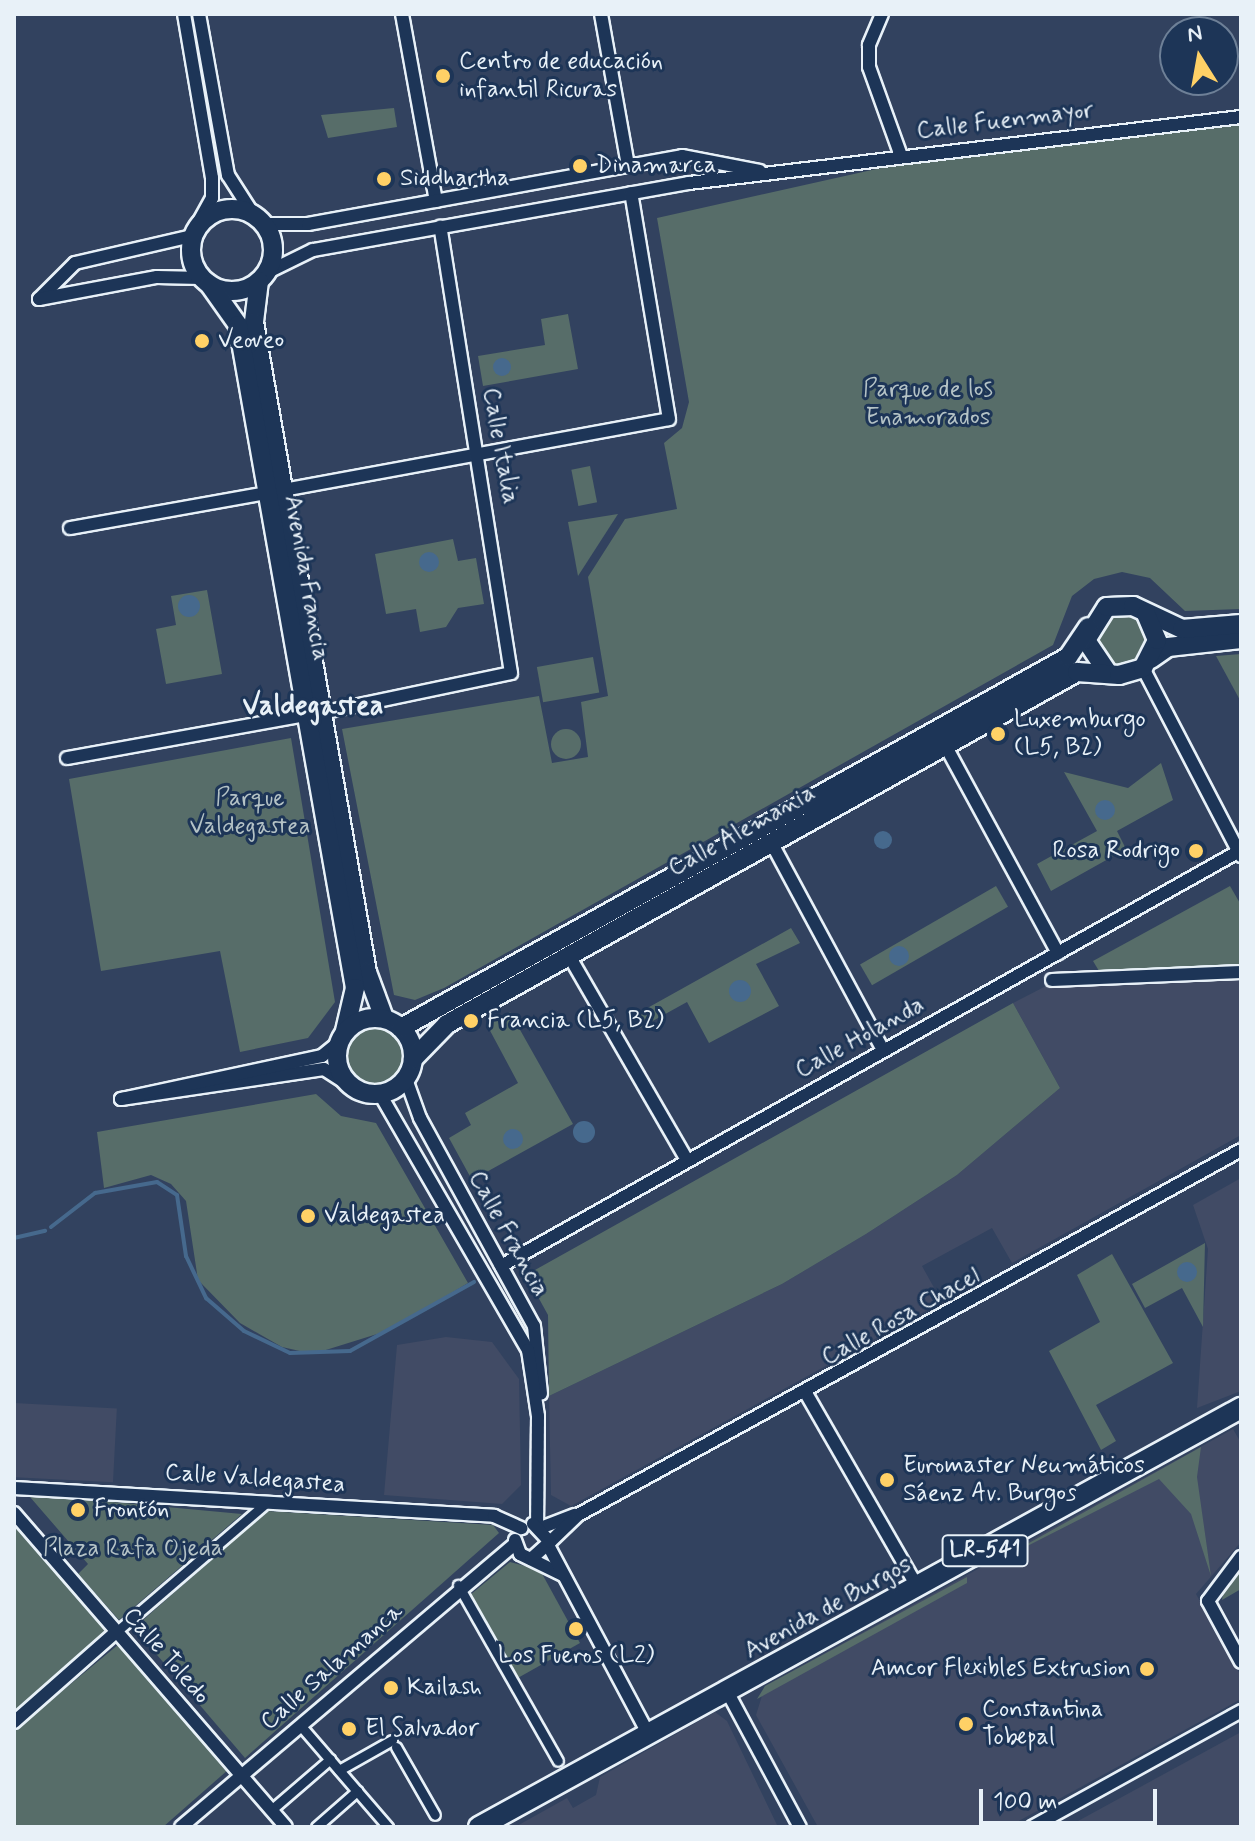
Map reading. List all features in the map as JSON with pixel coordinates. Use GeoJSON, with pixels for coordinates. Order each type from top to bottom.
{"type":"FeatureCollection","features":[{"type":"Feature","properties":{"kind":"main road"},"geometry":{"type":"LineString","coordinates":[[222,209],[259,219],[274,248],[263,277],[234,291],[205,281],[194,232],[222,209]]}},
{"type":"Feature","properties":{"kind":"main road","name":"Avenida Francia"},"geometry":{"type":"LineString","coordinates":[[263,277],[254,322],[275,491]]}},
{"type":"Feature","properties":{"kind":"main road","name":"Avenida Francia"},"geometry":{"type":"LineString","coordinates":[[205,281],[238,325],[275,491],[314,714],[355,988],[341,1037]]}},
{"type":"Feature","properties":{"kind":"main road"},"geometry":{"type":"LineString","coordinates":[[1241,624],[1182,629],[1120,604],[1088,627],[1087,648],[1108,673],[1143,671],[1168,647],[1241,639]]}},
{"type":"Feature","properties":{"kind":"main road"},"geometry":{"type":"LineString","coordinates":[[1143,671],[1157,640],[1146,614]]}},
{"type":"Feature","properties":{"kind":"main road","name":"Calle Alemania"},"geometry":{"type":"LineString","coordinates":[[401,1028],[1068,657],[1088,627]]}},
{"type":"Feature","properties":{"kind":"main road","name":"Calle Alemania"},"geometry":{"type":"LineString","coordinates":[[413,1059],[447,1024],[568,954],[1077,672],[1108,673]]}},
{"type":"Feature","properties":{"kind":"main road","name":"Avenida Francia"},"geometry":{"type":"LineString","coordinates":[[314,714],[371,992],[384,1018]]}},
{"type":"Feature","properties":{"kind":"main road"},"geometry":{"type":"LineString","coordinates":[[384,1018],[401,1028],[413,1059],[406,1079],[380,1094],[349,1085],[338,1070],[341,1037],[361,1019],[384,1018]]}},
{"type":"Feature","properties":{"kind":"main road","name":"Avenida de Burgos"},"geometry":{"type":"LineString","coordinates":[[479,1827],[728,1693],[1241,1408]]}},
{"type":"Feature","properties":{"kind":"street"},"geometry":{"type":"LineString","coordinates":[[184,14],[212,178],[212,198],[194,232],[75,263],[39,299],[157,277],[205,281]]}},
{"type":"Feature","properties":{"kind":"street"},"geometry":{"type":"LineString","coordinates":[[199,14],[228,175],[259,219]]}},
{"type":"Feature","properties":{"kind":"street"},"geometry":{"type":"LineString","coordinates":[[402,14],[436,201]]}},
{"type":"Feature","properties":{"kind":"street"},"geometry":{"type":"LineString","coordinates":[[601,14],[628,166]]}},
{"type":"Feature","properties":{"kind":"street"},"geometry":{"type":"LineString","coordinates":[[882,14],[869,45],[869,67],[901,156]]}},
{"type":"Feature","properties":{"kind":"street","name":"Calle Fuenmayor"},"geometry":{"type":"LineString","coordinates":[[263,277],[313,250],[689,183],[1241,117]]}},
{"type":"Feature","properties":{"kind":"street"},"geometry":{"type":"LineString","coordinates":[[688,156],[695,176],[689,183]]}},
{"type":"Feature","properties":{"kind":"street","name":"Calle Fuenmayor"},"geometry":{"type":"LineString","coordinates":[[259,219],[308,224],[688,156],[775,173]]}},
{"type":"Feature","properties":{"kind":"street"},"geometry":{"type":"LineString","coordinates":[[70,528],[669,419],[631,193]]}},
{"type":"Feature","properties":{"kind":"street","name":"Calle Italia"},"geometry":{"type":"LineString","coordinates":[[314,714],[511,673],[480,455],[440,227]]}},
{"type":"Feature","properties":{"kind":"street"},"geometry":{"type":"LineString","coordinates":[[1143,671],[1240,852]]}},
{"type":"Feature","properties":{"kind":"street"},"geometry":{"type":"LineString","coordinates":[[67,758],[314,714]]}},
{"type":"Feature","properties":{"kind":"street"},"geometry":{"type":"LineString","coordinates":[[945,745],[1058,953]]}},
{"type":"Feature","properties":{"kind":"street"},"geometry":{"type":"LineString","coordinates":[[771,842],[883,1050]]}},
{"type":"Feature","properties":{"kind":"street","name":"Calle Holanda"},"geometry":{"type":"LineString","coordinates":[[501,1266],[1240,852]]}},
{"type":"Feature","properties":{"kind":"street"},"geometry":{"type":"LineString","coordinates":[[568,954],[687,1160]]}},
{"type":"Feature","properties":{"kind":"street"},"geometry":{"type":"LineString","coordinates":[[1052,980],[1241,972]]}},
{"type":"Feature","properties":{"kind":"street"},"geometry":{"type":"LineString","coordinates":[[341,1037],[322,1056],[121,1099],[324,1069],[349,1085]]}},
{"type":"Feature","properties":{"kind":"street","name":"Calle Francia"},"geometry":{"type":"LineString","coordinates":[[406,1079],[538,1338],[537,1492],[526,1531]]}},
{"type":"Feature","properties":{"kind":"street","name":"Calle Francia"},"geometry":{"type":"LineString","coordinates":[[380,1094],[528,1350],[538,1416]]}},
{"type":"Feature","properties":{"kind":"street","name":"Calle Rosa Chacel"},"geometry":{"type":"LineString","coordinates":[[526,1531],[578,1515],[807,1395],[1241,1150]]}},
{"type":"Feature","properties":{"kind":"street"},"geometry":{"type":"LineString","coordinates":[[807,1395],[918,1588]]}},
{"type":"Feature","properties":{"kind":"street","name":"Calle Valdegastea"},"geometry":{"type":"LineString","coordinates":[[14,1488],[494,1516],[526,1531]]}},
{"type":"Feature","properties":{"kind":"street"},"geometry":{"type":"LineString","coordinates":[[14,1722],[267,1502]]}},
{"type":"Feature","properties":{"kind":"street","name":"Calle Toledo"},"geometry":{"type":"LineString","coordinates":[[14,1513],[286,1827]]}},
{"type":"Feature","properties":{"kind":"street","name":"Calle Rosa Chacel"},"geometry":{"type":"LineString","coordinates":[[531,1559],[578,1515]]}},
{"type":"Feature","properties":{"kind":"street"},"geometry":{"type":"LineString","coordinates":[[526,1531],[550,1544],[563,1575],[649,1735]]}},
{"type":"Feature","properties":{"kind":"street"},"geometry":{"type":"LineString","coordinates":[[526,1531],[531,1559],[563,1575]]}},
{"type":"Feature","properties":{"kind":"street","name":"Calle Salamanca"},"geometry":{"type":"LineString","coordinates":[[181,1827],[458,1585],[526,1531]]}},
{"type":"Feature","properties":{"kind":"street"},"geometry":{"type":"LineString","coordinates":[[1241,1557],[1208,1601],[1241,1662]]}},
{"type":"Feature","properties":{"kind":"street"},"geometry":{"type":"LineString","coordinates":[[458,1585],[558,1761]]}},
{"type":"Feature","properties":{"kind":"street"},"geometry":{"type":"LineString","coordinates":[[728,1693],[800,1827]]}},
{"type":"Feature","properties":{"kind":"street"},"geometry":{"type":"LineString","coordinates":[[1032,1827],[1241,1711]]}},
{"type":"Feature","properties":{"kind":"street"},"geometry":{"type":"LineString","coordinates":[[300,1725],[382,1825]]}},
{"type":"Feature","properties":{"kind":"street"},"geometry":{"type":"LineString","coordinates":[[339,1770],[394,1743],[435,1815]]}},
{"type":"Feature","properties":{"kind":"street"},"geometry":{"type":"LineString","coordinates":[[271,1810],[330,1759]]}},
{"type":"Feature","properties":{"kind":"street"},"geometry":{"type":"LineString","coordinates":[[316,1827],[357,1791]]}},
{"type":"Feature","properties":{"kind":"shaded area"},"geometry":{"type":"Polygon","coordinates":[[[498,358],[506,358],[511,367],[509,374],[498,376],[493,371],[493,363],[498,358]]]}},
{"type":"Feature","properties":{"kind":"shaded area"},"geometry":{"type":"Polygon","coordinates":[[[429,552],[436,555],[439,562],[436,569],[429,572],[422,569],[419,562],[422,555],[429,552]]]}},
{"type":"Feature","properties":{"kind":"shaded area"},"geometry":{"type":"Polygon","coordinates":[[[189,595],[197,598],[200,606],[197,614],[189,617],[181,614],[178,606],[181,598],[189,595]]]}},
{"type":"Feature","properties":{"kind":"shaded area"},"geometry":{"type":"Polygon","coordinates":[[[1105,800],[1112,803],[1115,810],[1112,817],[1105,820],[1098,817],[1095,810],[1098,803],[1105,800]]]}},
{"type":"Feature","properties":{"kind":"shaded area"},"geometry":{"type":"Polygon","coordinates":[[[883,831],[892,840],[883,849],[874,840],[883,831]]]}},
{"type":"Feature","properties":{"kind":"shaded area"},"geometry":{"type":"Polygon","coordinates":[[[899,946],[906,949],[909,956],[906,963],[899,966],[892,963],[889,956],[892,949],[899,946]]]}},
{"type":"Feature","properties":{"kind":"shaded area"},"geometry":{"type":"Polygon","coordinates":[[[1241,976],[1241,1135],[1012,1263],[992,1228],[922,1266],[942,1302],[571,1506],[551,1495],[549,1396],[782,1284],[866,1234],[957,1175],[1060,1088],[1013,1003],[1046,986],[1241,976]]]}},
{"type":"Feature","properties":{"kind":"shaded area"},"geometry":{"type":"Polygon","coordinates":[[[740,980],[751,991],[740,1002],[729,991],[740,980]]]}},
{"type":"Feature","properties":{"kind":"shaded area"},"geometry":{"type":"Polygon","coordinates":[[[584,1121],[592,1124],[595,1132],[592,1140],[584,1143],[576,1140],[573,1132],[576,1124],[584,1121]]]}},
{"type":"Feature","properties":{"kind":"shaded area"},"geometry":{"type":"Polygon","coordinates":[[[509,1129],[517,1129],[523,1139],[517,1149],[509,1149],[503,1143],[503,1135],[509,1129]]]}},
{"type":"Feature","properties":{"kind":"shaded area"},"geometry":{"type":"Polygon","coordinates":[[[1241,1178],[1241,1391],[1197,1408],[1208,1249],[1193,1205],[1241,1178]]]}},
{"type":"Feature","properties":{"kind":"shaded area"},"geometry":{"type":"Polygon","coordinates":[[[1187,1262],[1194,1265],[1197,1272],[1194,1279],[1187,1282],[1180,1279],[1177,1272],[1180,1265],[1187,1262]]]}},
{"type":"Feature","properties":{"kind":"shaded area"},"geometry":{"type":"Polygon","coordinates":[[[446,1337],[492,1342],[519,1379],[521,1485],[502,1504],[384,1495],[397,1345],[446,1337]]]}},
{"type":"Feature","properties":{"kind":"shaded area"},"geometry":{"type":"Polygon","coordinates":[[[14,1403],[117,1408],[113,1482],[14,1477],[14,1403]]]}},
{"type":"Feature","properties":{"kind":"shaded area"},"geometry":{"type":"Polygon","coordinates":[[[1233,1429],[1241,1443],[1241,1542],[1196,1594],[1241,1676],[1241,1699],[1008,1827],[818,1827],[756,1715],[765,1686],[1233,1429]]]}},
{"type":"Feature","properties":{"kind":"shaded area"},"geometry":{"type":"Polygon","coordinates":[[[715,1712],[727,1721],[778,1827],[515,1827],[567,1798],[573,1808],[596,1795],[600,1777],[715,1712]]]}},
{"type":"Feature","properties":{"kind":"shaded area"},"geometry":{"type":"Polygon","coordinates":[[[1241,1732],[1241,1827],[1081,1827],[1078,1821],[1241,1732]]]}},
{"type":"Feature","properties":{"kind":"green space"},"geometry":{"type":"Polygon","coordinates":[[[394,108],[397,127],[328,138],[321,115],[394,108]]]}},
{"type":"Feature","properties":{"kind":"green space","name":"Parque de los Enamorados"},"geometry":{"type":"Polygon","coordinates":[[[1241,124],[1241,609],[1185,611],[1150,578],[1122,572],[1094,579],[1072,596],[1053,645],[444,988],[415,1000],[394,995],[342,729],[539,696],[552,763],[588,757],[581,702],[608,696],[588,577],[625,519],[677,509],[664,443],[682,428],[689,402],[657,218],[912,161],[1241,124]]]}},
{"type":"Feature","properties":{"kind":"green space"},"geometry":{"type":"Polygon","coordinates":[[[568,314],[578,369],[483,386],[478,356],[545,345],[541,319],[568,314]]]}},
{"type":"Feature","properties":{"kind":"green space"},"geometry":{"type":"Polygon","coordinates":[[[590,466],[597,502],[578,506],[571,470],[590,466]]]}},
{"type":"Feature","properties":{"kind":"green space"},"geometry":{"type":"Polygon","coordinates":[[[618,514],[578,576],[568,522],[618,514]]]}},
{"type":"Feature","properties":{"kind":"green space"},"geometry":{"type":"Polygon","coordinates":[[[453,539],[458,561],[476,558],[484,604],[458,608],[446,627],[420,632],[416,609],[386,614],[375,554],[453,539]]]}},
{"type":"Feature","properties":{"kind":"green space"},"geometry":{"type":"Polygon","coordinates":[[[207,590],[222,674],[166,684],[156,629],[176,625],[171,596],[207,590]]]}},
{"type":"Feature","properties":{"kind":"green space"},"geometry":{"type":"Polygon","coordinates":[[[1122,613],[1141,621],[1149,640],[1141,659],[1122,667],[1103,659],[1095,640],[1103,621],[1122,613]]]}},
{"type":"Feature","properties":{"kind":"green space"},"geometry":{"type":"Polygon","coordinates":[[[1241,654],[1241,702],[1216,656],[1241,654]]]}},
{"type":"Feature","properties":{"kind":"green space"},"geometry":{"type":"Polygon","coordinates":[[[593,657],[599,692],[543,702],[537,667],[593,657]]]}},
{"type":"Feature","properties":{"kind":"green space"},"geometry":{"type":"Polygon","coordinates":[[[566,729],[572,730],[580,738],[580,750],[572,758],[566,759],[560,758],[552,750],[551,744],[552,738],[560,730],[566,729]]]}},
{"type":"Feature","properties":{"kind":"green space","name":"Parque Valdegastea"},"geometry":{"type":"Polygon","coordinates":[[[291,738],[335,1002],[308,1038],[240,1052],[220,951],[101,971],[69,779],[291,738]]]}},
{"type":"Feature","properties":{"kind":"green space"},"geometry":{"type":"Polygon","coordinates":[[[1161,763],[1173,800],[1117,831],[1126,849],[1051,891],[1037,864],[1097,831],[1064,772],[1128,788],[1161,763]]]}},
{"type":"Feature","properties":{"kind":"green space"},"geometry":{"type":"Polygon","coordinates":[[[996,886],[1008,907],[872,985],[860,964],[996,886]]]}},
{"type":"Feature","properties":{"kind":"green space"},"geometry":{"type":"Polygon","coordinates":[[[1230,886],[1241,905],[1241,964],[1099,971],[1093,961],[1230,886]]]}},
{"type":"Feature","properties":{"kind":"green space"},"geometry":{"type":"Polygon","coordinates":[[[791,928],[800,943],[756,964],[779,1006],[709,1043],[687,1002],[640,1028],[633,1016],[791,928]]]}},
{"type":"Feature","properties":{"kind":"green space"},"geometry":{"type":"Polygon","coordinates":[[[1013,1003],[1060,1088],[957,1175],[866,1234],[782,1284],[549,1396],[548,1315],[526,1275],[1013,1003]]]}},
{"type":"Feature","properties":{"kind":"green space"},"geometry":{"type":"Polygon","coordinates":[[[510,1012],[573,1124],[472,1180],[449,1138],[471,1125],[465,1113],[518,1083],[487,1025],[510,1012]]]}},
{"type":"Feature","properties":{"kind":"green space"},"geometry":{"type":"Polygon","coordinates":[[[374,1026],[386,1028],[395,1035],[402,1044],[402,1068],[395,1077],[386,1084],[374,1086],[362,1084],[353,1077],[346,1068],[344,1056],[346,1044],[353,1035],[362,1028],[374,1026]]]}},
{"type":"Feature","properties":{"kind":"green space","name":"Valdegastea"},"geometry":{"type":"Polygon","coordinates":[[[316,1094],[341,1116],[376,1123],[468,1283],[390,1330],[313,1354],[282,1347],[240,1323],[198,1280],[186,1201],[171,1184],[151,1175],[104,1188],[97,1132],[316,1094]]]}},
{"type":"Feature","properties":{"kind":"green space"},"geometry":{"type":"Polygon","coordinates":[[[1205,1243],[1203,1327],[1182,1288],[1145,1308],[1132,1284],[1205,1243]]]}},
{"type":"Feature","properties":{"kind":"green space"},"geometry":{"type":"Polygon","coordinates":[[[1112,1254],[1173,1363],[1096,1405],[1116,1441],[1101,1450],[1049,1351],[1100,1322],[1077,1275],[1112,1254]]]}},
{"type":"Feature","properties":{"kind":"green space"},"geometry":{"type":"Polygon","coordinates":[[[1201,1447],[1197,1477],[1211,1576],[1191,1514],[1159,1479],[986,1567],[1201,1447]]]}},
{"type":"Feature","properties":{"kind":"green space","name":"Plaza Rafa Ojeda"},"geometry":{"type":"Polygon","coordinates":[[[30,1497],[242,1514],[119,1620],[78,1574],[88,1564],[30,1497]]]}},
{"type":"Feature","properties":{"kind":"green space"},"geometry":{"type":"Polygon","coordinates":[[[267,1511],[493,1525],[499,1533],[245,1758],[134,1628],[267,1511]]]}},
{"type":"Feature","properties":{"kind":"green space"},"geometry":{"type":"Polygon","coordinates":[[[14,1520],[107,1631],[14,1713],[14,1520]]]}},
{"type":"Feature","properties":{"kind":"green space"},"geometry":{"type":"Polygon","coordinates":[[[510,1562],[540,1570],[580,1643],[516,1679],[470,1595],[510,1562]]]}},
{"type":"Feature","properties":{"kind":"green space"},"geometry":{"type":"Polygon","coordinates":[[[1241,1569],[1241,1589],[1222,1600],[1224,1588],[1241,1569]]]}},
{"type":"Feature","properties":{"kind":"green space"},"geometry":{"type":"Polygon","coordinates":[[[967,1577],[967,1583],[757,1699],[765,1686],[967,1577]]]}},
{"type":"Feature","properties":{"kind":"green space"},"geometry":{"type":"Polygon","coordinates":[[[119,1644],[229,1769],[163,1827],[14,1827],[14,1731],[119,1644]]]}},
{"type":"Feature","properties":{"kind":"waterway"},"geometry":{"type":"LineString","coordinates":[[51,1227],[95,1193],[157,1182],[177,1195],[186,1256],[206,1298],[244,1331],[290,1353],[350,1351],[474,1282]]}},
{"type":"Feature","properties":{"kind":"waterway"},"geometry":{"type":"LineString","coordinates":[[14,1238],[45,1231]]}},
{"type":"Feature","properties":{"kind":"place","name":"Centro de educación infantil Ricuras"},"geometry":{"type":"Point","coordinates":[443,76]}},
{"type":"Feature","properties":{"kind":"place","name":"Dinamarca"},"geometry":{"type":"Point","coordinates":[580,166]}},
{"type":"Feature","properties":{"kind":"place","name":"Siddhartha"},"geometry":{"type":"Point","coordinates":[384,179]}},
{"type":"Feature","properties":{"kind":"place","name":"Veoveo"},"geometry":{"type":"Point","coordinates":[202,341]}},
{"type":"Feature","properties":{"kind":"place","name":"Luxemburgo (L5, B2)"},"geometry":{"type":"Point","coordinates":[998,734]}},
{"type":"Feature","properties":{"kind":"place","name":"Rosa Rodrigo"},"geometry":{"type":"Point","coordinates":[1196,851]}},
{"type":"Feature","properties":{"kind":"place","name":"Francia (L5, B2)"},"geometry":{"type":"Point","coordinates":[471,1021]}},
{"type":"Feature","properties":{"kind":"place","name":"Valdegastea"},"geometry":{"type":"Point","coordinates":[308,1216]}},
{"type":"Feature","properties":{"kind":"place","name":"Euromaster Neumáticos Sáenz Av. Burgos"},"geometry":{"type":"Point","coordinates":[887,1480]}},
{"type":"Feature","properties":{"kind":"place","name":"Frontón"},"geometry":{"type":"Point","coordinates":[78,1510]}},
{"type":"Feature","properties":{"kind":"place","name":"Los Fueros (L2)"},"geometry":{"type":"Point","coordinates":[576,1629]}},
{"type":"Feature","properties":{"kind":"place","name":"Amcor Flexibles Extrusion"},"geometry":{"type":"Point","coordinates":[1147,1669]}},
{"type":"Feature","properties":{"kind":"place","name":"Kailash"},"geometry":{"type":"Point","coordinates":[391,1688]}},
{"type":"Feature","properties":{"kind":"place","name":"Constantina Tobepal"},"geometry":{"type":"Point","coordinates":[966,1724]}},
{"type":"Feature","properties":{"kind":"place","name":"El Salvador"},"geometry":{"type":"Point","coordinates":[349,1729]}},
{"type":"Feature","properties":{"kind":"district","name":"Valdegastea"},"geometry":{"type":"Point","coordinates":[313,707]}}]}
